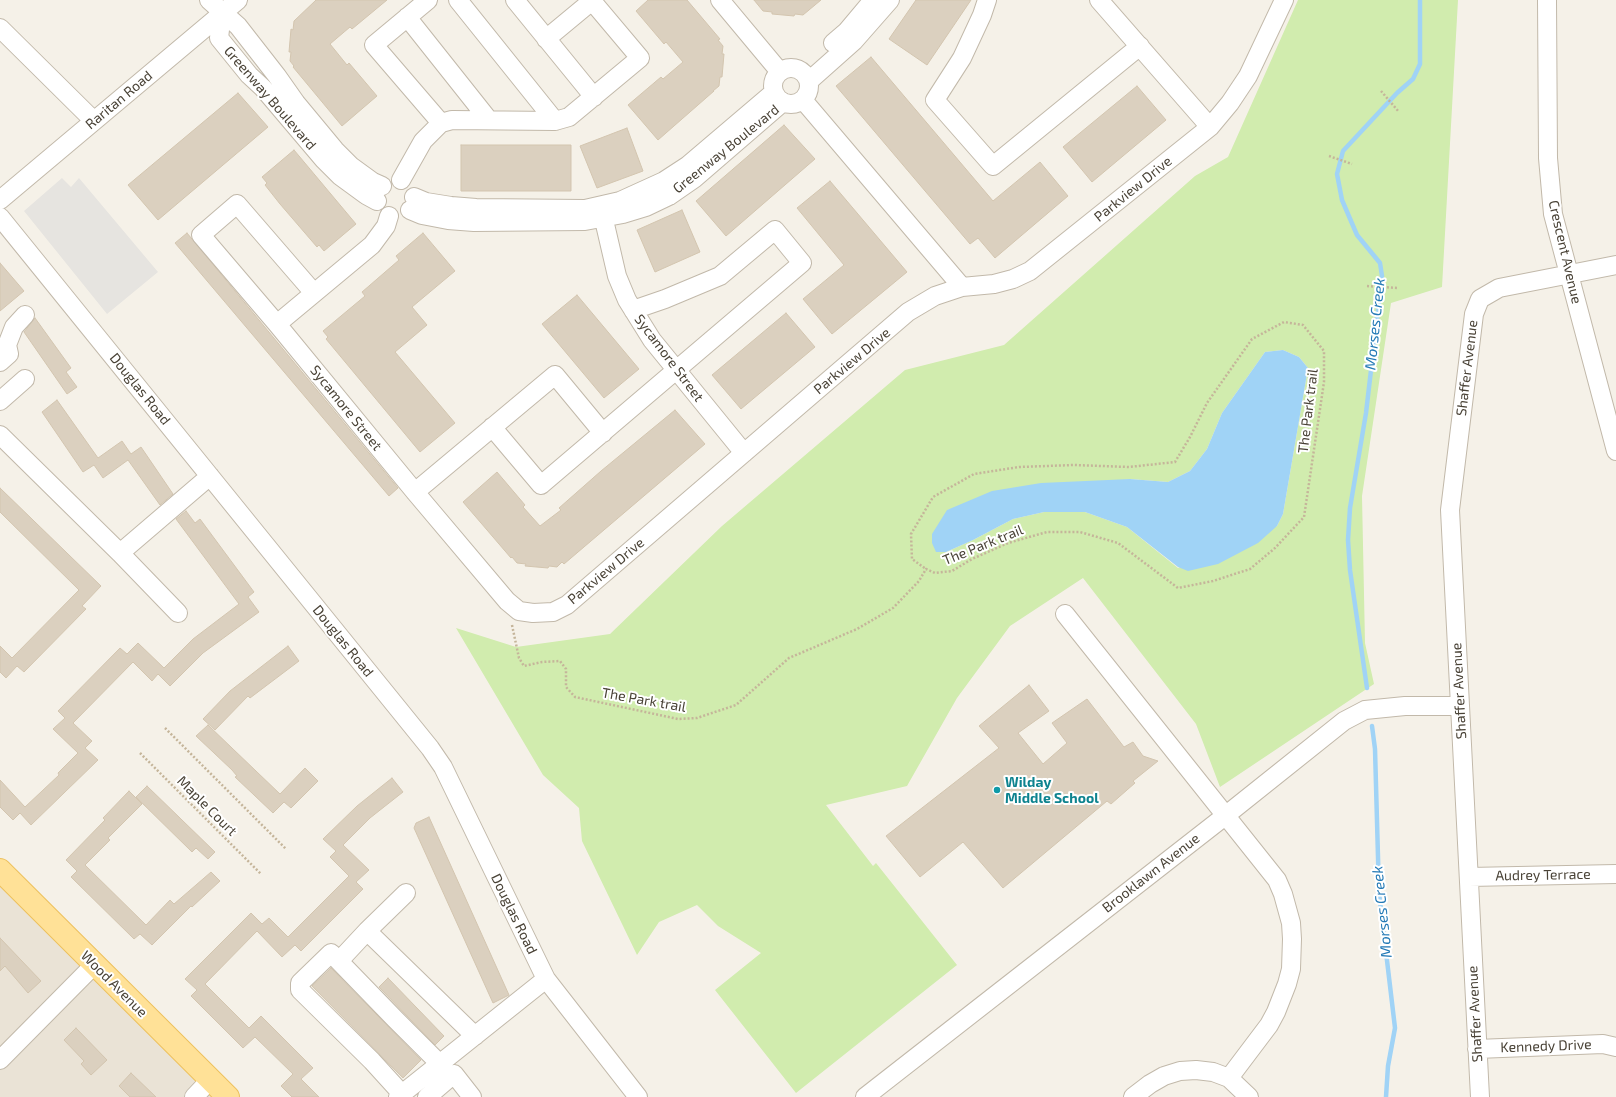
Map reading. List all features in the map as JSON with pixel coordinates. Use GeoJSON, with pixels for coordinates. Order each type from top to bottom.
{"type":"FeatureCollection","features":[{"type":"Feature","properties":{"kind":"main road","name":"Wood Avenue"},"geometry":{"type":"LineString","coordinates":[[0,870],[228,1097]]}},
{"type":"Feature","properties":{"kind":"street"},"geometry":{"type":"LineString","coordinates":[[209,0],[222,13]]}},
{"type":"Feature","properties":{"kind":"street","name":"Raritan Road"},"geometry":{"type":"LineString","coordinates":[[2,195],[94,121],[238,0]]}},
{"type":"Feature","properties":{"kind":"street"},"geometry":{"type":"LineString","coordinates":[[428,0],[374,45],[441,123]]}},
{"type":"Feature","properties":{"kind":"street"},"geometry":{"type":"LineString","coordinates":[[458,0],[555,121]]}},
{"type":"Feature","properties":{"kind":"street"},"geometry":{"type":"LineString","coordinates":[[515,0],[594,97]]}},
{"type":"Feature","properties":{"kind":"street"},"geometry":{"type":"LineString","coordinates":[[400,180],[423,141],[441,123],[452,120],[488,119],[555,121],[569,117],[640,58],[593,0],[546,39]]}},
{"type":"Feature","properties":{"kind":"street"},"geometry":{"type":"LineString","coordinates":[[720,0],[780,72]]}},
{"type":"Feature","properties":{"kind":"street"},"geometry":{"type":"LineString","coordinates":[[805,76],[847,31],[873,0]]}},
{"type":"Feature","properties":{"kind":"street"},"geometry":{"type":"LineString","coordinates":[[805,76],[854,42],[890,0]]}},
{"type":"Feature","properties":{"kind":"street"},"geometry":{"type":"LineString","coordinates":[[987,0],[982,15],[962,58],[935,100],[993,166],[1140,46]]}},
{"type":"Feature","properties":{"kind":"street"},"geometry":{"type":"LineString","coordinates":[[1099,0],[1210,127]]}},
{"type":"Feature","properties":{"kind":"street","name":"Parkview Drive"},"geometry":{"type":"LineString","coordinates":[[415,492],[507,601],[519,611],[534,614],[552,612],[567,605],[908,312],[935,296],[962,288],[994,284],[1013,279],[1030,271],[1210,127],[1230,103],[1248,76],[1284,0]]}},
{"type":"Feature","properties":{"kind":"street","name":"Crescent Avenue"},"geometry":{"type":"LineString","coordinates":[[1547,0],[1548,158],[1553,214],[1616,451]]}},
{"type":"Feature","properties":{"kind":"street","name":"Greenway Boulevard"},"geometry":{"type":"LineString","coordinates":[[222,13],[238,26],[296,103],[335,150],[351,166],[374,182],[379,193],[366,195],[340,176],[324,160],[263,88],[249,75],[219,38],[222,13]]}},
{"type":"Feature","properties":{"kind":"street"},"geometry":{"type":"LineString","coordinates":[[407,17],[488,119]]}},
{"type":"Feature","properties":{"kind":"street"},"geometry":{"type":"LineString","coordinates":[[0,28],[94,121]]}},
{"type":"Feature","properties":{"kind":"street"},"geometry":{"type":"LineString","coordinates":[[790,68],[805,76],[808,93],[803,100],[795,104],[778,97],[774,81],[780,72],[790,68]]}},
{"type":"Feature","properties":{"kind":"street"},"geometry":{"type":"LineString","coordinates":[[263,88],[277,76]]}},
{"type":"Feature","properties":{"kind":"street","name":"Greenway Boulevard"},"geometry":{"type":"LineString","coordinates":[[412,204],[422,215],[448,220],[474,222],[585,222],[602,213],[646,207],[669,196],[695,178],[778,97]]}},
{"type":"Feature","properties":{"kind":"street"},"geometry":{"type":"LineString","coordinates":[[803,100],[962,288]]}},
{"type":"Feature","properties":{"kind":"street"},"geometry":{"type":"LineString","coordinates":[[390,180],[400,180],[410,186],[412,204],[401,216],[389,216],[380,209],[379,193],[390,180]]}},
{"type":"Feature","properties":{"kind":"street","name":"Sycamore Street"},"geometry":{"type":"LineString","coordinates":[[314,293],[237,204],[201,235],[277,324],[415,492]]}},
{"type":"Feature","properties":{"kind":"street","name":"Sycamore Street"},"geometry":{"type":"LineString","coordinates":[[602,213],[616,276],[633,310],[652,340],[676,371],[744,453]]}},
{"type":"Feature","properties":{"kind":"street"},"geometry":{"type":"LineString","coordinates":[[277,324],[372,245],[386,226],[389,216]]}},
{"type":"Feature","properties":{"kind":"street","name":"Douglas Road"},"geometry":{"type":"LineString","coordinates":[[0,217],[430,748],[443,767],[546,980],[638,1097]]}},
{"type":"Feature","properties":{"kind":"street"},"geometry":{"type":"LineString","coordinates":[[492,428],[541,485],[802,263],[775,230],[720,276],[665,299],[633,310]]}},
{"type":"Feature","properties":{"kind":"street"},"geometry":{"type":"LineString","coordinates":[[1568,273],[1616,265]]}},
{"type":"Feature","properties":{"kind":"street","name":"Shaffer Avenue"},"geometry":{"type":"LineString","coordinates":[[1480,1097],[1450,510],[1474,314],[1480,299],[1499,288],[1568,273]]}},
{"type":"Feature","properties":{"kind":"street"},"geometry":{"type":"LineString","coordinates":[[0,362],[9,354],[7,345],[14,326],[25,315]]}},
{"type":"Feature","properties":{"kind":"street"},"geometry":{"type":"LineString","coordinates":[[415,492],[554,375],[603,433]]}},
{"type":"Feature","properties":{"kind":"street"},"geometry":{"type":"LineString","coordinates":[[0,401],[25,379]]}},
{"type":"Feature","properties":{"kind":"street"},"geometry":{"type":"LineString","coordinates":[[0,435],[120,553],[178,613]]}},
{"type":"Feature","properties":{"kind":"street"},"geometry":{"type":"LineString","coordinates":[[120,553],[210,476]]}},
{"type":"Feature","properties":{"kind":"street"},"geometry":{"type":"LineString","coordinates":[[1065,614],[1277,880],[1288,908],[1292,938],[1291,969],[1283,998],[1269,1025],[1229,1078]]}},
{"type":"Feature","properties":{"kind":"street","name":"Brooklawn Avenue"},"geometry":{"type":"LineString","coordinates":[[865,1097],[1226,816],[1344,721],[1365,710],[1405,706],[1459,706]]}},
{"type":"Feature","properties":{"kind":"street","name":"Audrey Terrace"},"geometry":{"type":"LineString","coordinates":[[1469,877],[1616,874]]}},
{"type":"Feature","properties":{"kind":"street"},"geometry":{"type":"LineString","coordinates":[[339,961],[406,893]]}},
{"type":"Feature","properties":{"kind":"street"},"geometry":{"type":"LineString","coordinates":[[368,931],[475,1036]]}},
{"type":"Feature","properties":{"kind":"street"},"geometry":{"type":"LineString","coordinates":[[440,1064],[394,1019],[331,953],[300,983],[300,990],[372,1061],[400,1095],[440,1064],[546,980]]}},
{"type":"Feature","properties":{"kind":"street"},"geometry":{"type":"LineString","coordinates":[[0,1060],[94,964]]}},
{"type":"Feature","properties":{"kind":"street","name":"Kennedy Drive"},"geometry":{"type":"LineString","coordinates":[[1477,1049],[1603,1044],[1616,1046]]}},
{"type":"Feature","properties":{"kind":"street"},"geometry":{"type":"LineString","coordinates":[[1133,1097],[1150,1084],[1164,1076],[1180,1071],[1196,1070],[1213,1072],[1229,1078],[1249,1097]]}},
{"type":"Feature","properties":{"kind":"street"},"geometry":{"type":"LineString","coordinates":[[426,1097],[454,1074],[472,1097]]}},
{"type":"Feature","properties":{"kind":"street"},"geometry":{"type":"LineString","coordinates":[[194,1097],[211,1080]]}},
{"type":"Feature","properties":{"kind":"path"},"geometry":{"type":"LineString","coordinates":[[1381,91],[1399,112]]}},
{"type":"Feature","properties":{"kind":"path"},"geometry":{"type":"LineString","coordinates":[[1329,156],[1352,164]]}},
{"type":"Feature","properties":{"kind":"path"},"geometry":{"type":"LineString","coordinates":[[1368,286],[1397,288]]}},
{"type":"Feature","properties":{"kind":"path","name":"The Park trail"},"geometry":{"type":"LineString","coordinates":[[1284,322],[1303,325],[1324,351],[1324,382],[1304,517],[1275,548],[1250,569],[1213,581],[1178,588],[1118,543],[1080,532],[1047,532],[1008,543],[972,559],[952,571],[935,573],[926,569],[912,559],[911,534],[933,496],[974,474],[1019,468],[1074,465],[1129,466],[1175,462],[1190,438],[1207,403],[1252,339],[1284,322]]}},
{"type":"Feature","properties":{"kind":"path","name":"The Park trail"},"geometry":{"type":"LineString","coordinates":[[507,601],[519,658],[524,666],[542,662],[560,661],[566,669],[566,687],[575,697],[678,719],[697,718],[736,705],[789,658],[856,629],[893,608],[919,581],[926,569]]}},
{"type":"Feature","properties":{"kind":"path"},"geometry":{"type":"LineString","coordinates":[[165,728],[286,849]]}},
{"type":"Feature","properties":{"kind":"path","name":"Maple Court"},"geometry":{"type":"LineString","coordinates":[[140,753],[261,874]]}},
{"type":"Feature","properties":{"kind":"shaded area"},"geometry":{"type":"Polygon","coordinates":[[[62,178],[71,187],[79,178],[158,272],[107,314],[24,211],[62,178]]]}},
{"type":"Feature","properties":{"kind":"shaded area"},"geometry":{"type":"Polygon","coordinates":[[[0,882],[217,1097],[0,1097],[0,882]]]}},
{"type":"Feature","properties":{"kind":"green space"},"geometry":{"type":"Polygon","coordinates":[[[1298,0],[1458,0],[1442,287],[1391,303],[1362,496],[1365,643],[1374,684],[1220,787],[1196,724],[1083,578],[1010,626],[957,698],[907,786],[826,805],[873,866],[876,863],[957,965],[796,1093],[715,990],[761,953],[718,926],[697,905],[659,922],[637,955],[582,841],[579,808],[543,775],[456,628],[516,647],[610,634],[722,526],[905,370],[1004,345],[1195,176],[1228,157],[1298,0]],[[1283,350],[1265,352],[1222,413],[1207,449],[1190,471],[1168,482],[1130,479],[947,510],[946,552],[1013,519],[1044,512],[1085,512],[1127,527],[1178,568],[1277,526],[1283,514],[1308,368],[1299,357],[1283,350]]]}},
{"type":"Feature","properties":{"kind":"water"},"geometry":{"type":"Polygon","coordinates":[[[1283,350],[1299,357],[1308,368],[1283,514],[1277,526],[1258,543],[1218,564],[1188,571],[1178,567],[1127,527],[1085,512],[1044,512],[1013,519],[946,552],[936,552],[932,543],[932,534],[947,510],[992,491],[1041,483],[1130,479],[1168,482],[1190,471],[1207,449],[1222,413],[1265,352],[1283,350]]]}},
{"type":"Feature","properties":{"kind":"building"},"geometry":{"type":"Polygon","coordinates":[[[316,0],[387,0],[352,29],[350,27],[330,44],[347,65],[349,63],[377,96],[342,126],[293,67],[294,66],[290,61],[291,52],[289,52],[291,29],[293,30],[294,21],[316,0]]]}},
{"type":"Feature","properties":{"kind":"building"},"geometry":{"type":"Polygon","coordinates":[[[648,0],[687,0],[720,39],[718,40],[723,46],[722,54],[724,54],[722,77],[720,77],[719,86],[658,140],[628,105],[661,77],[663,79],[683,62],[666,42],[664,44],[636,11],[648,0]]]}},
{"type":"Feature","properties":{"kind":"building"},"geometry":{"type":"Polygon","coordinates":[[[754,0],[821,0],[803,15],[795,14],[794,16],[772,14],[772,12],[763,11],[754,0]]]}},
{"type":"Feature","properties":{"kind":"building"},"geometry":{"type":"Polygon","coordinates":[[[916,0],[971,0],[927,65],[889,39],[916,0]]]}},
{"type":"Feature","properties":{"kind":"building"},"geometry":{"type":"Polygon","coordinates":[[[871,57],[993,201],[1040,162],[1068,196],[995,258],[978,238],[970,244],[836,86],[871,57]]]}},
{"type":"Feature","properties":{"kind":"building"},"geometry":{"type":"Polygon","coordinates":[[[1137,86],[1166,120],[1092,182],[1063,147],[1137,86]]]}},
{"type":"Feature","properties":{"kind":"building"},"geometry":{"type":"Polygon","coordinates":[[[238,93],[268,127],[158,220],[128,185],[238,93]]]}},
{"type":"Feature","properties":{"kind":"building"},"geometry":{"type":"Polygon","coordinates":[[[784,125],[815,159],[726,236],[696,201],[784,125]]]}},
{"type":"Feature","properties":{"kind":"building"},"geometry":{"type":"Polygon","coordinates":[[[627,128],[643,171],[597,188],[580,146],[627,128]]]}},
{"type":"Feature","properties":{"kind":"building"},"geometry":{"type":"Polygon","coordinates":[[[461,145],[571,145],[571,191],[461,191],[461,145]]]}},
{"type":"Feature","properties":{"kind":"building"},"geometry":{"type":"Polygon","coordinates":[[[294,150],[356,224],[324,251],[319,245],[317,247],[280,204],[265,185],[267,183],[262,177],[294,150]]]}},
{"type":"Feature","properties":{"kind":"building"},"geometry":{"type":"Polygon","coordinates":[[[830,181],[907,272],[832,334],[803,299],[844,265],[797,208],[830,181]]]}},
{"type":"Feature","properties":{"kind":"building"},"geometry":{"type":"Polygon","coordinates":[[[682,210],[700,252],[655,272],[637,230],[682,210]]]}},
{"type":"Feature","properties":{"kind":"building"},"geometry":{"type":"Polygon","coordinates":[[[187,233],[398,488],[389,496],[175,243],[187,233]]]}},
{"type":"Feature","properties":{"kind":"building"},"geometry":{"type":"Polygon","coordinates":[[[423,233],[455,271],[412,307],[427,325],[395,352],[455,423],[420,452],[326,339],[328,337],[323,331],[365,296],[362,292],[399,260],[396,256],[423,233]]]}},
{"type":"Feature","properties":{"kind":"building"},"geometry":{"type":"Polygon","coordinates":[[[0,263],[24,291],[0,311],[0,263]]]}},
{"type":"Feature","properties":{"kind":"building"},"geometry":{"type":"Polygon","coordinates":[[[577,295],[639,369],[604,398],[542,324],[577,295]]]}},
{"type":"Feature","properties":{"kind":"building"},"geometry":{"type":"Polygon","coordinates":[[[786,313],[815,347],[741,409],[712,375],[786,313]]]}},
{"type":"Feature","properties":{"kind":"building"},"geometry":{"type":"Polygon","coordinates":[[[35,318],[71,368],[66,372],[77,387],[67,394],[24,332],[35,318]]]}},
{"type":"Feature","properties":{"kind":"building"},"geometry":{"type":"Polygon","coordinates":[[[57,400],[98,458],[122,441],[131,454],[141,447],[173,494],[160,505],[128,460],[103,478],[94,465],[83,472],[42,412],[57,400]]]}},
{"type":"Feature","properties":{"kind":"building"},"geometry":{"type":"Polygon","coordinates":[[[675,410],[705,444],[564,564],[562,562],[557,567],[549,566],[548,568],[525,566],[526,564],[517,563],[463,502],[497,472],[525,505],[523,507],[540,526],[561,510],[559,508],[601,471],[675,410]]]}},
{"type":"Feature","properties":{"kind":"building"},"geometry":{"type":"Polygon","coordinates":[[[0,488],[101,586],[82,606],[86,609],[24,672],[17,666],[6,678],[0,672],[0,646],[12,658],[79,590],[0,512],[0,488]]]}},
{"type":"Feature","properties":{"kind":"building"},"geometry":{"type":"Polygon","coordinates":[[[186,511],[195,523],[200,519],[254,592],[248,597],[259,612],[203,653],[170,686],[158,674],[152,681],[133,662],[73,723],[92,741],[85,748],[98,760],[31,825],[20,813],[13,820],[0,807],[0,780],[25,807],[59,775],[58,773],[78,753],[53,729],[65,718],[58,711],[120,648],[127,654],[138,643],[164,668],[193,639],[239,604],[176,519],[186,511]]]}},
{"type":"Feature","properties":{"kind":"building"},"geometry":{"type":"Polygon","coordinates":[[[288,646],[299,661],[250,698],[248,696],[215,730],[203,719],[230,691],[288,646]]]}},
{"type":"Feature","properties":{"kind":"building","name":"Wilday Middle School"},"geometry":{"type":"Polygon","coordinates":[[[1029,685],[1049,711],[1018,733],[1043,764],[1067,743],[1052,723],[1087,699],[1124,747],[1133,742],[1143,756],[1158,761],[1133,781],[1135,783],[1111,804],[1107,801],[1003,888],[963,842],[920,877],[886,836],[999,748],[979,726],[1029,685]]]}},
{"type":"Feature","properties":{"kind":"building"},"geometry":{"type":"Polygon","coordinates":[[[208,725],[280,794],[305,768],[318,781],[291,808],[284,802],[273,813],[235,777],[237,776],[232,770],[196,736],[208,725]]]}},
{"type":"Feature","properties":{"kind":"building"},"geometry":{"type":"Polygon","coordinates":[[[392,778],[403,792],[370,818],[343,845],[369,870],[356,882],[363,889],[301,951],[295,945],[282,957],[257,931],[205,984],[249,1028],[261,1016],[313,1068],[301,1079],[319,1097],[292,1097],[281,1086],[293,1074],[255,1037],[243,1048],[191,996],[197,990],[185,979],[251,913],[262,924],[269,918],[288,937],[349,876],[330,857],[336,851],[323,839],[357,806],[392,778]]]}},
{"type":"Feature","properties":{"kind":"building"},"geometry":{"type":"Polygon","coordinates":[[[147,786],[215,852],[208,859],[196,848],[192,852],[136,797],[147,786]]]}},
{"type":"Feature","properties":{"kind":"building"},"geometry":{"type":"Polygon","coordinates":[[[129,791],[142,804],[108,838],[110,840],[85,865],[146,925],[170,900],[174,904],[211,872],[220,881],[192,907],[191,906],[152,945],[140,934],[134,939],[71,877],[77,871],[66,860],[105,820],[103,818],[129,791]]]}},
{"type":"Feature","properties":{"kind":"building"},"geometry":{"type":"Polygon","coordinates":[[[429,817],[509,995],[493,1003],[414,828],[416,823],[429,817]]]}},
{"type":"Feature","properties":{"kind":"building"},"geometry":{"type":"Polygon","coordinates":[[[0,938],[41,981],[28,993],[5,966],[0,971],[0,938]]]}},
{"type":"Feature","properties":{"kind":"building"},"geometry":{"type":"Polygon","coordinates":[[[331,968],[421,1060],[403,1078],[312,986],[331,968]]]}},
{"type":"Feature","properties":{"kind":"building"},"geometry":{"type":"Polygon","coordinates":[[[388,978],[444,1036],[435,1045],[379,987],[388,978]]]}},
{"type":"Feature","properties":{"kind":"building"},"geometry":{"type":"Polygon","coordinates":[[[76,1028],[107,1060],[91,1075],[81,1064],[84,1061],[64,1040],[76,1028]]]}},
{"type":"Feature","properties":{"kind":"building"},"geometry":{"type":"Polygon","coordinates":[[[131,1073],[156,1097],[130,1097],[119,1086],[131,1073]]]}},
{"type":"Feature","properties":{"kind":"waterway","name":"Morses Creek"},"geometry":{"type":"LineString","coordinates":[[1367,688],[1350,570],[1348,540],[1350,508],[1366,413],[1382,276],[1380,263],[1357,235],[1342,200],[1337,174],[1343,151],[1397,93],[1413,79],[1420,64],[1420,0]]}},
{"type":"Feature","properties":{"kind":"waterway","name":"Morses Creek"},"geometry":{"type":"LineString","coordinates":[[1372,726],[1375,749],[1379,893],[1395,1028],[1388,1066],[1386,1097]]}},
{"type":"Feature","properties":{"kind":"place","name":"Wilday Middle School"},"geometry":{"type":"Point","coordinates":[997,790]}}]}
